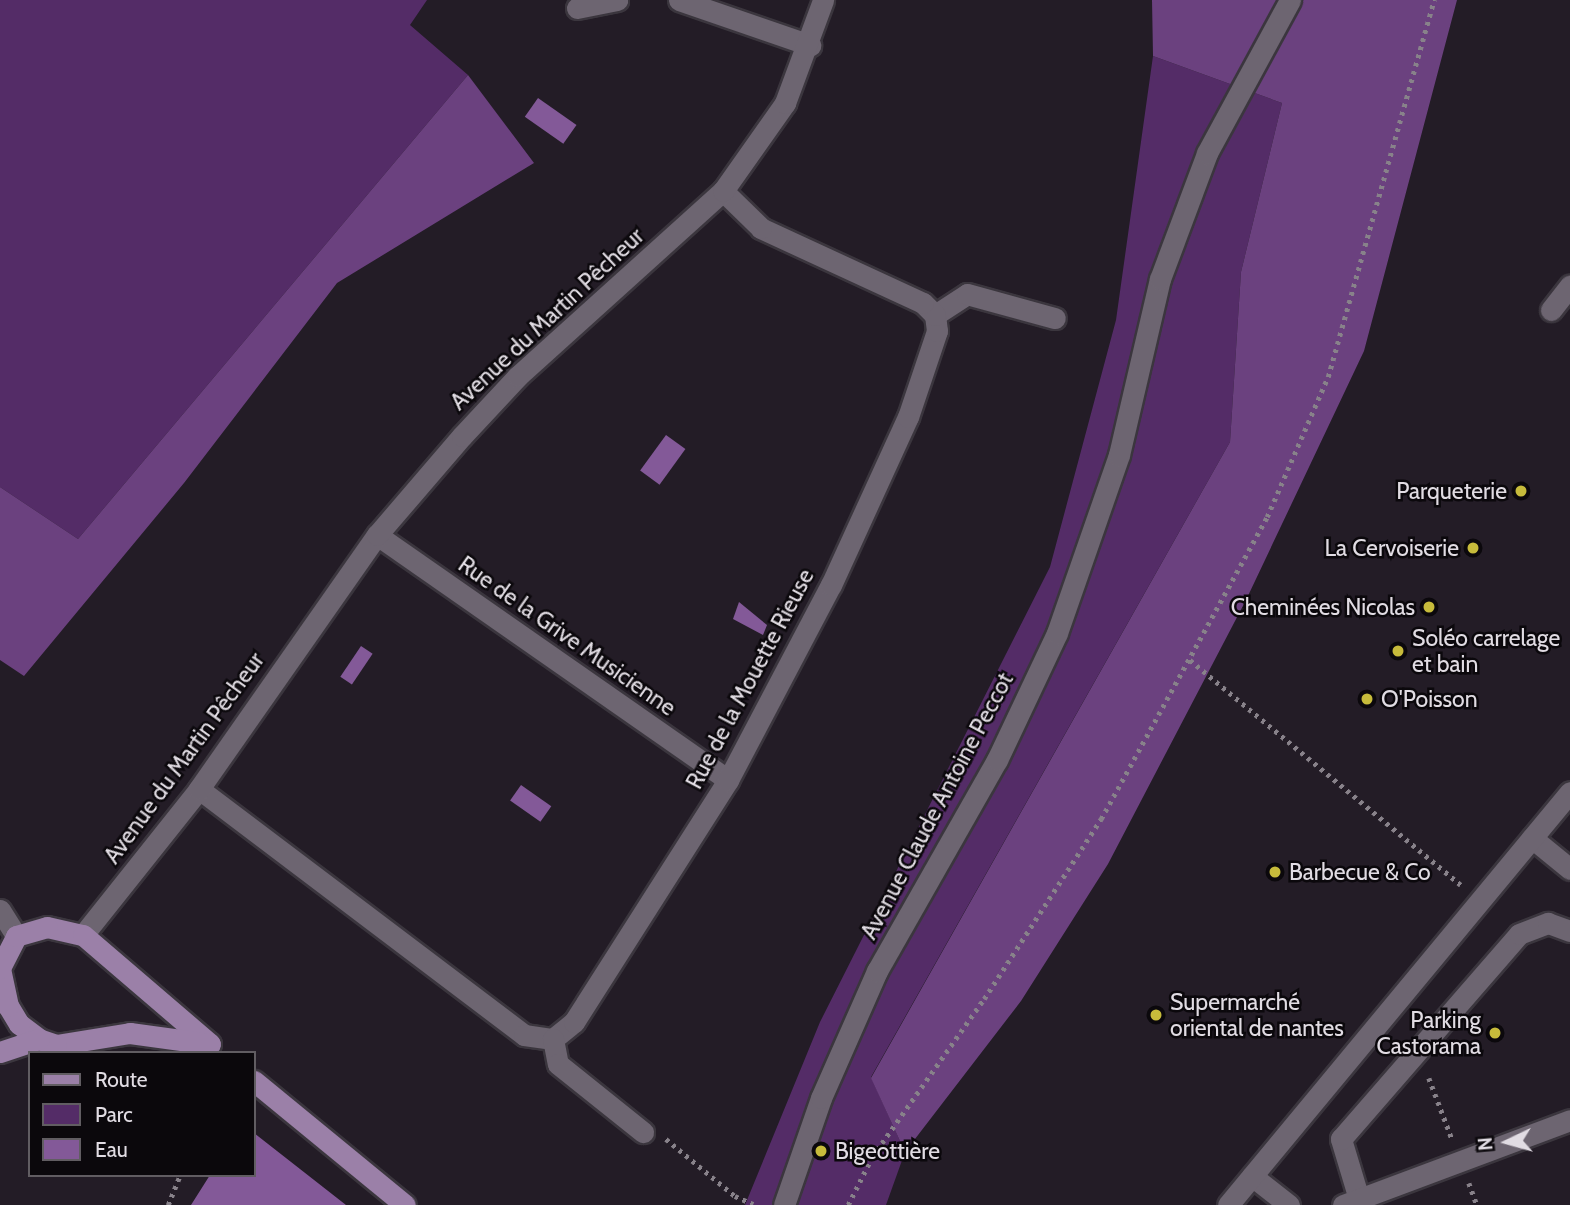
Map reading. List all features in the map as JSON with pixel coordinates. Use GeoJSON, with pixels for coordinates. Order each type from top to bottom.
{"type":"FeatureCollection","features":[{"type":"Feature","properties":{"kind":"main road"},"geometry":{"type":"LineString","coordinates":[[47,927],[83,935],[216,1048],[130,1033],[56,1045],[39,1039],[19,1024],[0,982],[0,968],[16,936],[47,927]]}},
{"type":"Feature","properties":{"kind":"main road"},"geometry":{"type":"LineString","coordinates":[[0,1052],[39,1039]]}},
{"type":"Feature","properties":{"kind":"main road"},"geometry":{"type":"LineString","coordinates":[[256,1083],[405,1205]]}},
{"type":"Feature","properties":{"kind":"street"},"geometry":{"type":"LineString","coordinates":[[577,8],[617,0]]}},
{"type":"Feature","properties":{"kind":"street"},"geometry":{"type":"LineString","coordinates":[[679,0],[810,45]]}},
{"type":"Feature","properties":{"kind":"street","name":"Avenue du Martin Pêcheur"},"geometry":{"type":"LineString","coordinates":[[83,935],[199,789],[377,535],[518,376],[723,191],[785,103],[810,45],[823,0]]}},
{"type":"Feature","properties":{"kind":"street","name":"Avenue Claude Antoine Peccot"},"geometry":{"type":"LineString","coordinates":[[783,1205],[821,1098],[877,971],[997,760],[1058,633],[1119,455],[1160,279],[1207,153],[1290,0]]}},
{"type":"Feature","properties":{"kind":"street"},"geometry":{"type":"LineString","coordinates":[[723,191],[761,228],[923,303],[935,315],[967,294],[1055,318]]}},
{"type":"Feature","properties":{"kind":"street"},"geometry":{"type":"LineString","coordinates":[[1551,310],[1570,286]]}},
{"type":"Feature","properties":{"kind":"street","name":"Rue de la Mouette Rieuse"},"geometry":{"type":"LineString","coordinates":[[553,1038],[574,1022],[728,780],[831,585],[908,417],[937,331],[935,315]]}},
{"type":"Feature","properties":{"kind":"street","name":"Rue de la Grive Musicienne"},"geometry":{"type":"LineString","coordinates":[[377,535],[728,780]]}},
{"type":"Feature","properties":{"kind":"street"},"geometry":{"type":"LineString","coordinates":[[199,789],[524,1035],[553,1038],[558,1064],[643,1132]]}},
{"type":"Feature","properties":{"kind":"street"},"geometry":{"type":"LineString","coordinates":[[1228,1205],[1570,792]]}},
{"type":"Feature","properties":{"kind":"street"},"geometry":{"type":"LineString","coordinates":[[1532,838],[1570,869]]}},
{"type":"Feature","properties":{"kind":"street"},"geometry":{"type":"LineString","coordinates":[[0,910],[16,936]]}},
{"type":"Feature","properties":{"kind":"street"},"geometry":{"type":"LineString","coordinates":[[1570,931],[1548,923],[1519,934],[1341,1139],[1351,1202],[1570,1120]]}},
{"type":"Feature","properties":{"kind":"street"},"geometry":{"type":"LineString","coordinates":[[1252,1176],[1289,1205]]}},
{"type":"Feature","properties":{"kind":"path"},"geometry":{"type":"LineString","coordinates":[[848,1205],[872,1157],[984,999],[1095,830],[1267,517],[1328,377],[1434,0]]}},
{"type":"Feature","properties":{"kind":"path"},"geometry":{"type":"LineString","coordinates":[[1190,660],[1480,902]]}},
{"type":"Feature","properties":{"kind":"path"},"geometry":{"type":"LineString","coordinates":[[1419,1050],[1477,1205]]}},
{"type":"Feature","properties":{"kind":"path"},"geometry":{"type":"LineString","coordinates":[[643,1132],[661,1134],[735,1196],[753,1204]]}},
{"type":"Feature","properties":{"kind":"path"},"geometry":{"type":"LineString","coordinates":[[168,1205],[179,1177]]}},
{"type":"Feature","properties":{"kind":"green space"},"geometry":{"type":"Polygon","coordinates":[[[0,0],[427,0],[410,25],[468,75],[78,539],[0,487],[0,0]]]}},
{"type":"Feature","properties":{"kind":"green space"},"geometry":{"type":"Polygon","coordinates":[[[1153,56],[1282,103],[1241,272],[1230,442],[871,1077],[905,1152],[886,1205],[745,1205],[820,1022],[1050,567],[1116,320],[1153,56]]]}},
{"type":"Feature","properties":{"kind":"shaded area"},"geometry":{"type":"Polygon","coordinates":[[[1152,0],[1457,0],[1364,351],[1246,600],[1108,864],[1021,1001],[905,1152],[871,1078],[1230,442],[1241,272],[1282,103],[1153,56],[1152,0]]]}},
{"type":"Feature","properties":{"kind":"shaded area"},"geometry":{"type":"Polygon","coordinates":[[[468,75],[534,163],[337,283],[184,483],[24,676],[0,660],[0,487],[78,539],[468,75]]]}},
{"type":"Feature","properties":{"kind":"water"},"geometry":{"type":"Polygon","coordinates":[[[538,98],[577,125],[563,144],[525,117],[538,98]]]}},
{"type":"Feature","properties":{"kind":"water"},"geometry":{"type":"Polygon","coordinates":[[[666,435],[685,449],[660,485],[640,471],[666,435]]]}},
{"type":"Feature","properties":{"kind":"water"},"geometry":{"type":"Polygon","coordinates":[[[739,602],[767,625],[763,635],[733,619],[739,602]]]}},
{"type":"Feature","properties":{"kind":"water"},"geometry":{"type":"Polygon","coordinates":[[[361,646],[373,654],[352,685],[340,677],[361,646]]]}},
{"type":"Feature","properties":{"kind":"water"},"geometry":{"type":"Polygon","coordinates":[[[521,785],[551,806],[540,822],[510,801],[521,785]]]}},
{"type":"Feature","properties":{"kind":"water"},"geometry":{"type":"Polygon","coordinates":[[[256,1135],[346,1205],[191,1205],[209,1177],[256,1177],[256,1135]]]}},
{"type":"Feature","properties":{"kind":"place","name":"Parqueterie"},"geometry":{"type":"Point","coordinates":[1521,491]}},
{"type":"Feature","properties":{"kind":"place","name":"La Cervoiserie"},"geometry":{"type":"Point","coordinates":[1473,548]}},
{"type":"Feature","properties":{"kind":"place","name":"Cheminées Nicolas"},"geometry":{"type":"Point","coordinates":[1429,607]}},
{"type":"Feature","properties":{"kind":"place","name":"Soléo carrelage et bain"},"geometry":{"type":"Point","coordinates":[1398,651]}},
{"type":"Feature","properties":{"kind":"place","name":"O'Poisson"},"geometry":{"type":"Point","coordinates":[1367,699]}},
{"type":"Feature","properties":{"kind":"place","name":"Barbecue & Co"},"geometry":{"type":"Point","coordinates":[1275,872]}},
{"type":"Feature","properties":{"kind":"place","name":"Supermarché oriental de nantes"},"geometry":{"type":"Point","coordinates":[1156,1015]}},
{"type":"Feature","properties":{"kind":"place","name":"Parking Castorama"},"geometry":{"type":"Point","coordinates":[1495,1033]}},
{"type":"Feature","properties":{"kind":"place","name":"Bigeottière"},"geometry":{"type":"Point","coordinates":[821,1151]}}]}
